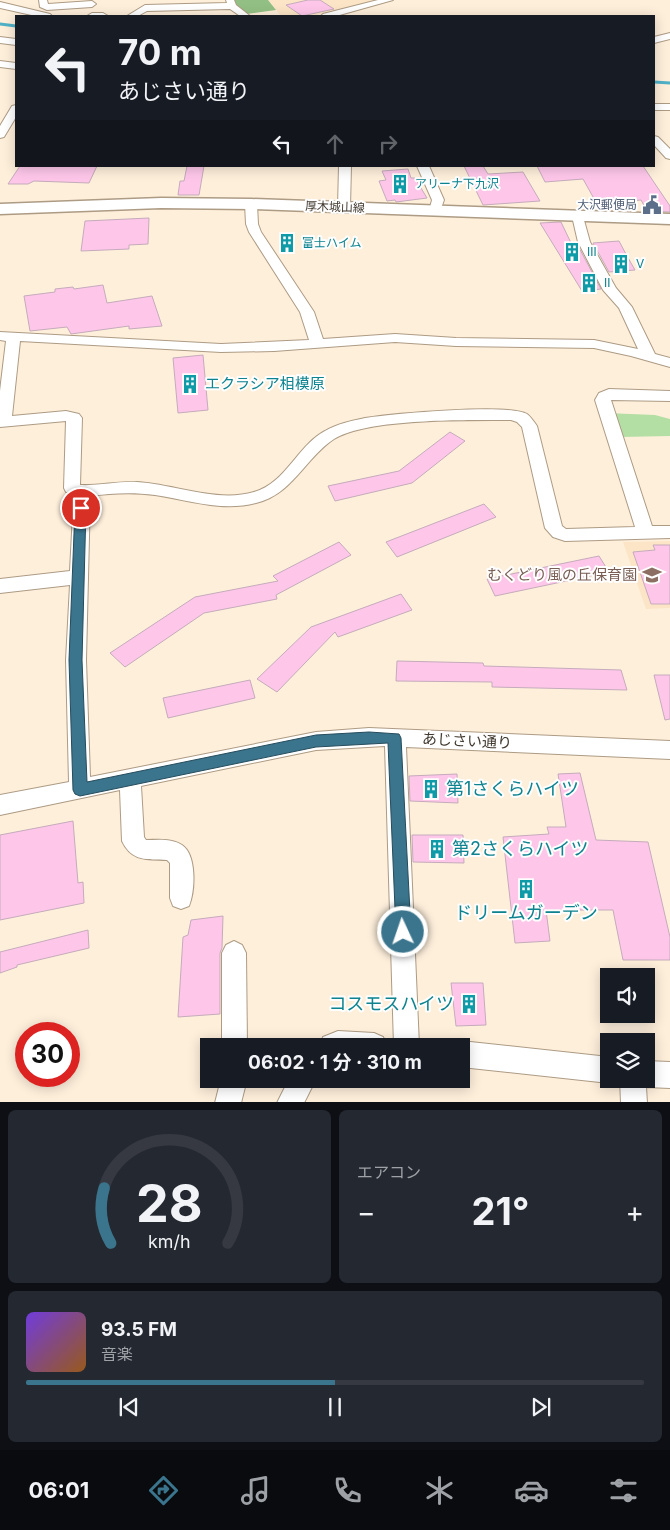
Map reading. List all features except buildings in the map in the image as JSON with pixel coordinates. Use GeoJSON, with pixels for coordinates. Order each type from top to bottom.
{"type":"FeatureCollection","features":[{"type":"Feature","properties":{"kind":"main road","name":"厚木城山線"},"geometry":{"type":"LineString","coordinates":[[0,209],[161,203],[251,204],[670,219]]}},
{"type":"Feature","properties":{"kind":"street"},"geometry":{"type":"LineString","coordinates":[[43,0],[43,6],[47,7],[92,2],[91,11],[66,15]]}},
{"type":"Feature","properties":{"kind":"street"},"geometry":{"type":"LineString","coordinates":[[330,15],[389,0]]}},
{"type":"Feature","properties":{"kind":"street"},"geometry":{"type":"LineString","coordinates":[[133,15],[146,4],[231,3],[243,15]]}},
{"type":"Feature","properties":{"kind":"street"},"geometry":{"type":"LineString","coordinates":[[0,5],[43,15]]}},
{"type":"Feature","properties":{"kind":"street"},"geometry":{"type":"LineString","coordinates":[[655,40],[670,36]]}},
{"type":"Feature","properties":{"kind":"street"},"geometry":{"type":"LineString","coordinates":[[0,40],[15,42]]}},
{"type":"Feature","properties":{"kind":"street"},"geometry":{"type":"LineString","coordinates":[[0,64],[15,66]]}},
{"type":"Feature","properties":{"kind":"street"},"geometry":{"type":"LineString","coordinates":[[655,107],[670,107]]}},
{"type":"Feature","properties":{"kind":"street"},"geometry":{"type":"LineString","coordinates":[[0,135],[15,110]]}},
{"type":"Feature","properties":{"kind":"street"},"geometry":{"type":"LineString","coordinates":[[655,140],[670,156]]}},
{"type":"Feature","properties":{"kind":"street"},"geometry":{"type":"LineString","coordinates":[[344,207],[345,167]]}},
{"type":"Feature","properties":{"kind":"street"},"geometry":{"type":"LineString","coordinates":[[423,167],[438,200],[434,211]]}},
{"type":"Feature","properties":{"kind":"street"},"geometry":{"type":"LineString","coordinates":[[251,204],[252,224],[255,232],[307,312],[316,344]]}},
{"type":"Feature","properties":{"kind":"street"},"geometry":{"type":"LineString","coordinates":[[578,216],[584,242],[610,290],[626,307],[648,357]]}},
{"type":"Feature","properties":{"kind":"street"},"geometry":{"type":"LineString","coordinates":[[670,363],[594,344],[456,342],[409,338],[210,348],[7,336],[2,422],[66,416],[74,418],[72,488],[82,491],[140,487],[215,500],[244,500],[266,495],[277,488],[328,435],[351,425],[414,419],[512,416],[522,418],[529,426],[554,528],[559,533],[565,535],[670,532]]}},
{"type":"Feature","properties":{"kind":"street"},"geometry":{"type":"LineString","coordinates":[[646,533],[603,400],[604,396],[609,394],[670,396]]}},
{"type":"Feature","properties":{"kind":"street"},"geometry":{"type":"LineString","coordinates":[[80,790],[76,660],[82,491]]}},
{"type":"Feature","properties":{"kind":"street"},"geometry":{"type":"LineString","coordinates":[[0,586],[78,577]]}},
{"type":"Feature","properties":{"kind":"street","name":"あじさい通り"},"geometry":{"type":"LineString","coordinates":[[0,806],[316,741],[369,737],[670,750]]}},
{"type":"Feature","properties":{"kind":"street"},"geometry":{"type":"LineString","coordinates":[[395,738],[407,1038]]}},
{"type":"Feature","properties":{"kind":"street"},"geometry":{"type":"LineString","coordinates":[[130,779],[133,841],[140,849],[168,850],[178,856],[181,862],[181,898]]}},
{"type":"Feature","properties":{"kind":"street"},"geometry":{"type":"LineString","coordinates":[[234,953],[234,1038]]}},
{"type":"Feature","properties":{"kind":"street"},"geometry":{"type":"LineString","coordinates":[[470,1055],[600,1069]]}},
{"type":"Feature","properties":{"kind":"street"},"geometry":{"type":"LineString","coordinates":[[655,1074],[670,1075]]}},
{"type":"Feature","properties":{"kind":"street"},"geometry":{"type":"LineString","coordinates":[[228,1102],[232,1088]]}},
{"type":"Feature","properties":{"kind":"street"},"geometry":{"type":"LineString","coordinates":[[290,1102],[298,1088]]}},
{"type":"Feature","properties":{"kind":"street"},"geometry":{"type":"LineString","coordinates":[[633,1088],[634,1102]]}},
{"type":"Feature","properties":{"kind":"shaded area"},"geometry":{"type":"Polygon","coordinates":[[[268,0],[379,0],[317,15],[280,15],[268,0]]]}},
{"type":"Feature","properties":{"kind":"shaded area","name":"むくどり風の丘保育園"},"geometry":{"type":"Polygon","coordinates":[[[670,541],[670,608],[646,609],[623,542],[670,541]]]}},
{"type":"Feature","properties":{"kind":"green space"},"geometry":{"type":"Polygon","coordinates":[[[234,0],[268,0],[276,10],[246,14],[236,6],[234,0]]]}},
{"type":"Feature","properties":{"kind":"green space"},"geometry":{"type":"Polygon","coordinates":[[[606,413],[655,415],[670,419],[670,436],[621,437],[606,413]]]}},
{"type":"Feature","properties":{"kind":"waterway"},"geometry":{"type":"LineString","coordinates":[[0,24],[15,26]]}},
{"type":"Feature","properties":{"kind":"waterway"},"geometry":{"type":"LineString","coordinates":[[655,82],[670,83]]}},
{"type":"Feature","properties":{"kind":"place","name":"アリーナ下九沢"},"geometry":{"type":"Point","coordinates":[400,184]}},
{"type":"Feature","properties":{"kind":"place","name":"大沢郵便局"},"geometry":{"type":"Point","coordinates":[652,205]}},
{"type":"Feature","properties":{"kind":"place","name":"富士ハイム"},"geometry":{"type":"Point","coordinates":[287,243]}},
{"type":"Feature","properties":{"kind":"place","name":"Ⅲ"},"geometry":{"type":"Point","coordinates":[572,252]}},
{"type":"Feature","properties":{"kind":"place","name":"Ⅴ"},"geometry":{"type":"Point","coordinates":[621,264]}},
{"type":"Feature","properties":{"kind":"place","name":"Ⅱ"},"geometry":{"type":"Point","coordinates":[589,283]}},
{"type":"Feature","properties":{"kind":"place","name":"エクラシア相模原"},"geometry":{"type":"Point","coordinates":[190,384]}},
{"type":"Feature","properties":{"kind":"place","name":"むくどり風の丘保育園"},"geometry":{"type":"Point","coordinates":[652,575]}},
{"type":"Feature","properties":{"kind":"place","name":"第1さくらハイツ"},"geometry":{"type":"Point","coordinates":[431,789]}},
{"type":"Feature","properties":{"kind":"place","name":"第2さくらハイツ"},"geometry":{"type":"Point","coordinates":[437,849]}},
{"type":"Feature","properties":{"kind":"place","name":"ドリームガーデン"},"geometry":{"type":"Point","coordinates":[526,889]}},
{"type":"Feature","properties":{"kind":"place","name":"コスモスハイツ"},"geometry":{"type":"Point","coordinates":[469,1004]}},
{"type":"Feature","properties":{"kind":"route"},"geometry":{"type":"LineString","coordinates":[[81,508],[76,660],[80,790],[316,741],[369,737],[395,738],[403,932]]}}]}
